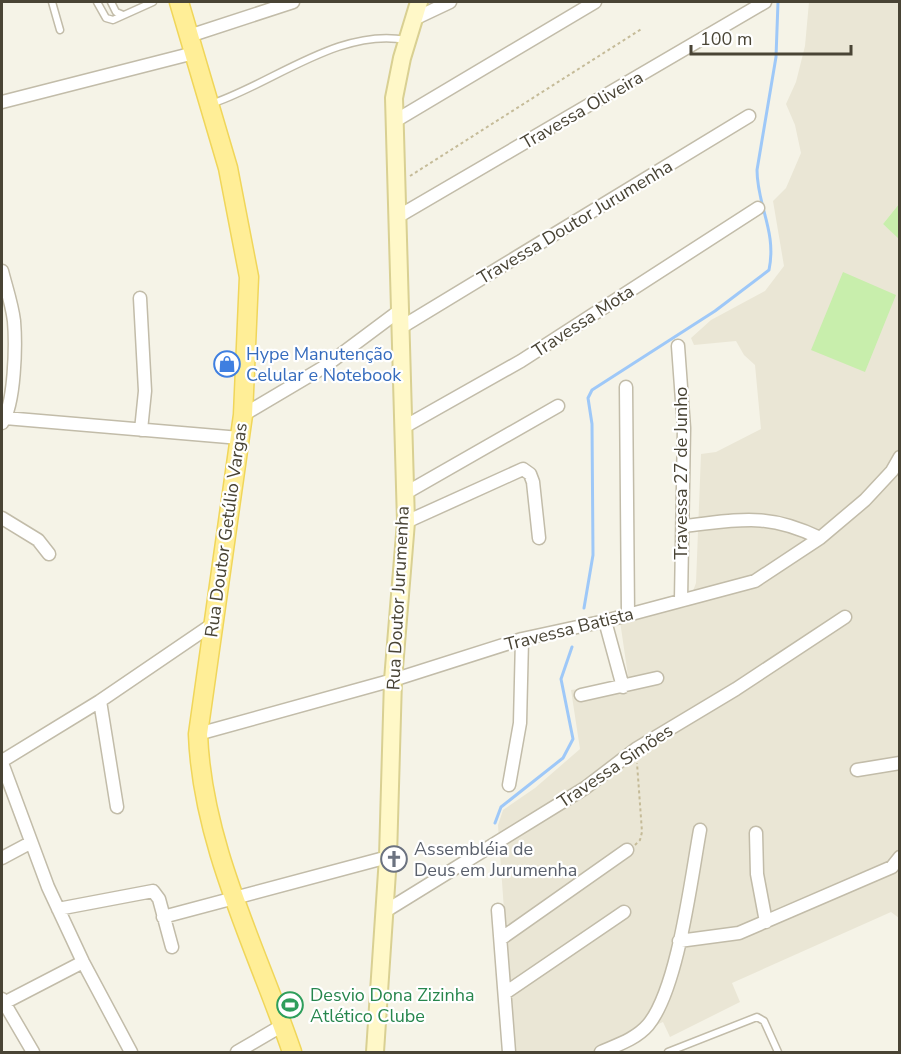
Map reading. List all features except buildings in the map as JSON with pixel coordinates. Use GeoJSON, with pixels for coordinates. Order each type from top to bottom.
{"type":"FeatureCollection","features":[{"type":"Feature","properties":{"kind":"main road","name":"Rua Doutor Getúlio Vargas"},"geometry":{"type":"LineString","coordinates":[[179,2],[234,194],[249,277],[243,415],[198,734],[199,763],[206,798],[235,898],[292,1053]]}},
{"type":"Feature","properties":{"kind":"main road","name":"Rua Doutor Jurumenha"},"geometry":{"type":"LineString","coordinates":[[375,1053],[388,857],[393,680],[406,522],[394,98],[407,40],[419,2]]}},
{"type":"Feature","properties":{"kind":"street"},"geometry":{"type":"LineString","coordinates":[[2,102],[192,44],[293,2]]}},
{"type":"Feature","properties":{"kind":"street"},"geometry":{"type":"LineString","coordinates":[[414,19],[450,2]]}},
{"type":"Feature","properties":{"kind":"street"},"geometry":{"type":"LineString","coordinates":[[395,120],[595,2]]}},
{"type":"Feature","properties":{"kind":"street","name":"Travessa Oliveira"},"geometry":{"type":"LineString","coordinates":[[399,216],[765,2]]}},
{"type":"Feature","properties":{"kind":"street","name":"Travessa Doutor Jurumenha"},"geometry":{"type":"LineString","coordinates":[[243,415],[400,320],[750,116]]}},
{"type":"Feature","properties":{"kind":"street","name":"Travessa Mota"},"geometry":{"type":"LineString","coordinates":[[404,427],[521,361],[758,208]]}},
{"type":"Feature","properties":{"kind":"street"},"geometry":{"type":"LineString","coordinates":[[2,271],[14,321],[11,390],[3,421],[240,438]]}},
{"type":"Feature","properties":{"kind":"street"},"geometry":{"type":"LineString","coordinates":[[140,298],[145,391],[141,430]]}},
{"type":"Feature","properties":{"kind":"street","name":"Travessa 27 de Junho"},"geometry":{"type":"LineString","coordinates":[[678,346],[684,428],[681,600]]}},
{"type":"Feature","properties":{"kind":"street"},"geometry":{"type":"LineString","coordinates":[[626,387],[628,614]]}},
{"type":"Feature","properties":{"kind":"street"},"geometry":{"type":"LineString","coordinates":[[404,494],[558,406]]}},
{"type":"Feature","properties":{"kind":"street","name":"Travessa Batista"},"geometry":{"type":"LineString","coordinates":[[198,734],[393,680],[522,639],[605,621],[755,581],[820,538],[880,486],[900,457]]}},
{"type":"Feature","properties":{"kind":"street"},"geometry":{"type":"LineString","coordinates":[[406,522],[523,470],[530,474],[533,482],[539,538]]}},
{"type":"Feature","properties":{"kind":"street"},"geometry":{"type":"LineString","coordinates":[[2,518],[38,540],[49,554]]}},
{"type":"Feature","properties":{"kind":"street"},"geometry":{"type":"LineString","coordinates":[[683,526],[764,520],[795,526],[820,538]]}},
{"type":"Feature","properties":{"kind":"street","name":"Travessa Simões"},"geometry":{"type":"LineString","coordinates":[[384,912],[585,788],[636,749],[736,689],[845,617]]}},
{"type":"Feature","properties":{"kind":"street"},"geometry":{"type":"LineString","coordinates":[[605,621],[623,687]]}},
{"type":"Feature","properties":{"kind":"street"},"geometry":{"type":"LineString","coordinates":[[131,1053],[58,909],[30,843],[2,762],[100,701],[213,624]]}},
{"type":"Feature","properties":{"kind":"street"},"geometry":{"type":"LineString","coordinates":[[509,785],[520,723],[522,639]]}},
{"type":"Feature","properties":{"kind":"street"},"geometry":{"type":"LineString","coordinates":[[580,694],[623,687],[657,678]]}},
{"type":"Feature","properties":{"kind":"street"},"geometry":{"type":"LineString","coordinates":[[100,701],[117,807]]}},
{"type":"Feature","properties":{"kind":"street"},"geometry":{"type":"LineString","coordinates":[[857,770],[900,763]]}},
{"type":"Feature","properties":{"kind":"street"},"geometry":{"type":"LineString","coordinates":[[600,1053],[628,1040],[647,1026],[665,995],[679,941],[700,830]]}},
{"type":"Feature","properties":{"kind":"street"},"geometry":{"type":"LineString","coordinates":[[756,833],[757,874],[766,922]]}},
{"type":"Feature","properties":{"kind":"street"},"geometry":{"type":"LineString","coordinates":[[2,858],[30,843]]}},
{"type":"Feature","properties":{"kind":"street"},"geometry":{"type":"LineString","coordinates":[[502,938],[627,850]]}},
{"type":"Feature","properties":{"kind":"street"},"geometry":{"type":"LineString","coordinates":[[163,917],[388,857]]}},
{"type":"Feature","properties":{"kind":"street"},"geometry":{"type":"LineString","coordinates":[[679,941],[738,933],[896,862]]}},
{"type":"Feature","properties":{"kind":"street"},"geometry":{"type":"LineString","coordinates":[[58,909],[149,890],[156,894],[172,947]]}},
{"type":"Feature","properties":{"kind":"street"},"geometry":{"type":"LineString","coordinates":[[498,910],[502,938],[509,1053]]}},
{"type":"Feature","properties":{"kind":"street"},"geometry":{"type":"LineString","coordinates":[[505,993],[624,912]]}},
{"type":"Feature","properties":{"kind":"street"},"geometry":{"type":"LineString","coordinates":[[33,1053],[2,1002],[83,962]]}},
{"type":"Feature","properties":{"kind":"street"},"geometry":{"type":"LineString","coordinates":[[237,1053],[283,1025]]}},
{"type":"Feature","properties":{"kind":"lane"},"geometry":{"type":"LineString","coordinates":[[52,2],[60,30]]}},
{"type":"Feature","properties":{"kind":"lane"},"geometry":{"type":"LineString","coordinates":[[97,2],[110,20],[153,2]]}},
{"type":"Feature","properties":{"kind":"lane"},"geometry":{"type":"LineString","coordinates":[[111,2],[116,12],[124,15]]}},
{"type":"Feature","properties":{"kind":"lane"},"geometry":{"type":"LineString","coordinates":[[210,105],[349,44],[392,37],[407,40]]}},
{"type":"Feature","properties":{"kind":"lane"},"geometry":{"type":"LineString","coordinates":[[668,1053],[757,1017],[764,1021],[778,1053]]}},
{"type":"Feature","properties":{"kind":"path"},"geometry":{"type":"LineString","coordinates":[[398,184],[643,28]]}},
{"type":"Feature","properties":{"kind":"path"},"geometry":{"type":"LineString","coordinates":[[627,850],[640,840],[642,832],[636,749]]}},
{"type":"Feature","properties":{"kind":"shaded area"},"geometry":{"type":"Polygon","coordinates":[[[809,2],[899,2],[899,204],[883,224],[900,239],[899,918],[891,912],[732,983],[740,1002],[670,1037],[663,1022],[593,1052],[514,1052],[498,825],[503,810],[535,788],[580,749],[571,690],[629,683],[620,621],[687,607],[696,583],[701,454],[716,452],[761,429],[755,365],[744,355],[736,341],[694,345],[691,338],[711,320],[765,291],[784,266],[773,201],[786,188],[801,153],[795,125],[786,104],[796,82],[805,46],[809,2]]]}},
{"type":"Feature","properties":{"kind":"green space"},"geometry":{"type":"Polygon","coordinates":[[[899,204],[900,239],[883,224],[899,204]]]}},
{"type":"Feature","properties":{"kind":"green space"},"geometry":{"type":"Polygon","coordinates":[[[843,272],[896,295],[865,372],[811,350],[843,272]]]}},
{"type":"Feature","properties":{"kind":"waterway"},"geometry":{"type":"LineString","coordinates":[[584,608],[593,555],[592,424],[588,398],[592,390],[715,311],[769,270],[771,256],[769,231],[760,195],[757,170],[776,57],[778,2]]}},
{"type":"Feature","properties":{"kind":"waterway"},"geometry":{"type":"LineString","coordinates":[[495,823],[501,807],[563,758],[573,739],[561,679],[572,647]]}},
{"type":"Feature","properties":{"kind":"place","name":"Hype Manutenção Celular e Notebook"},"geometry":{"type":"Point","coordinates":[227,364]}},
{"type":"Feature","properties":{"kind":"place","name":"Assembléia de Deus em Jurumenha"},"geometry":{"type":"Point","coordinates":[394,859]}},
{"type":"Feature","properties":{"kind":"place","name":"Desvio Dona Zizinha Atlético Clube"},"geometry":{"type":"Point","coordinates":[290,1005]}}]}
